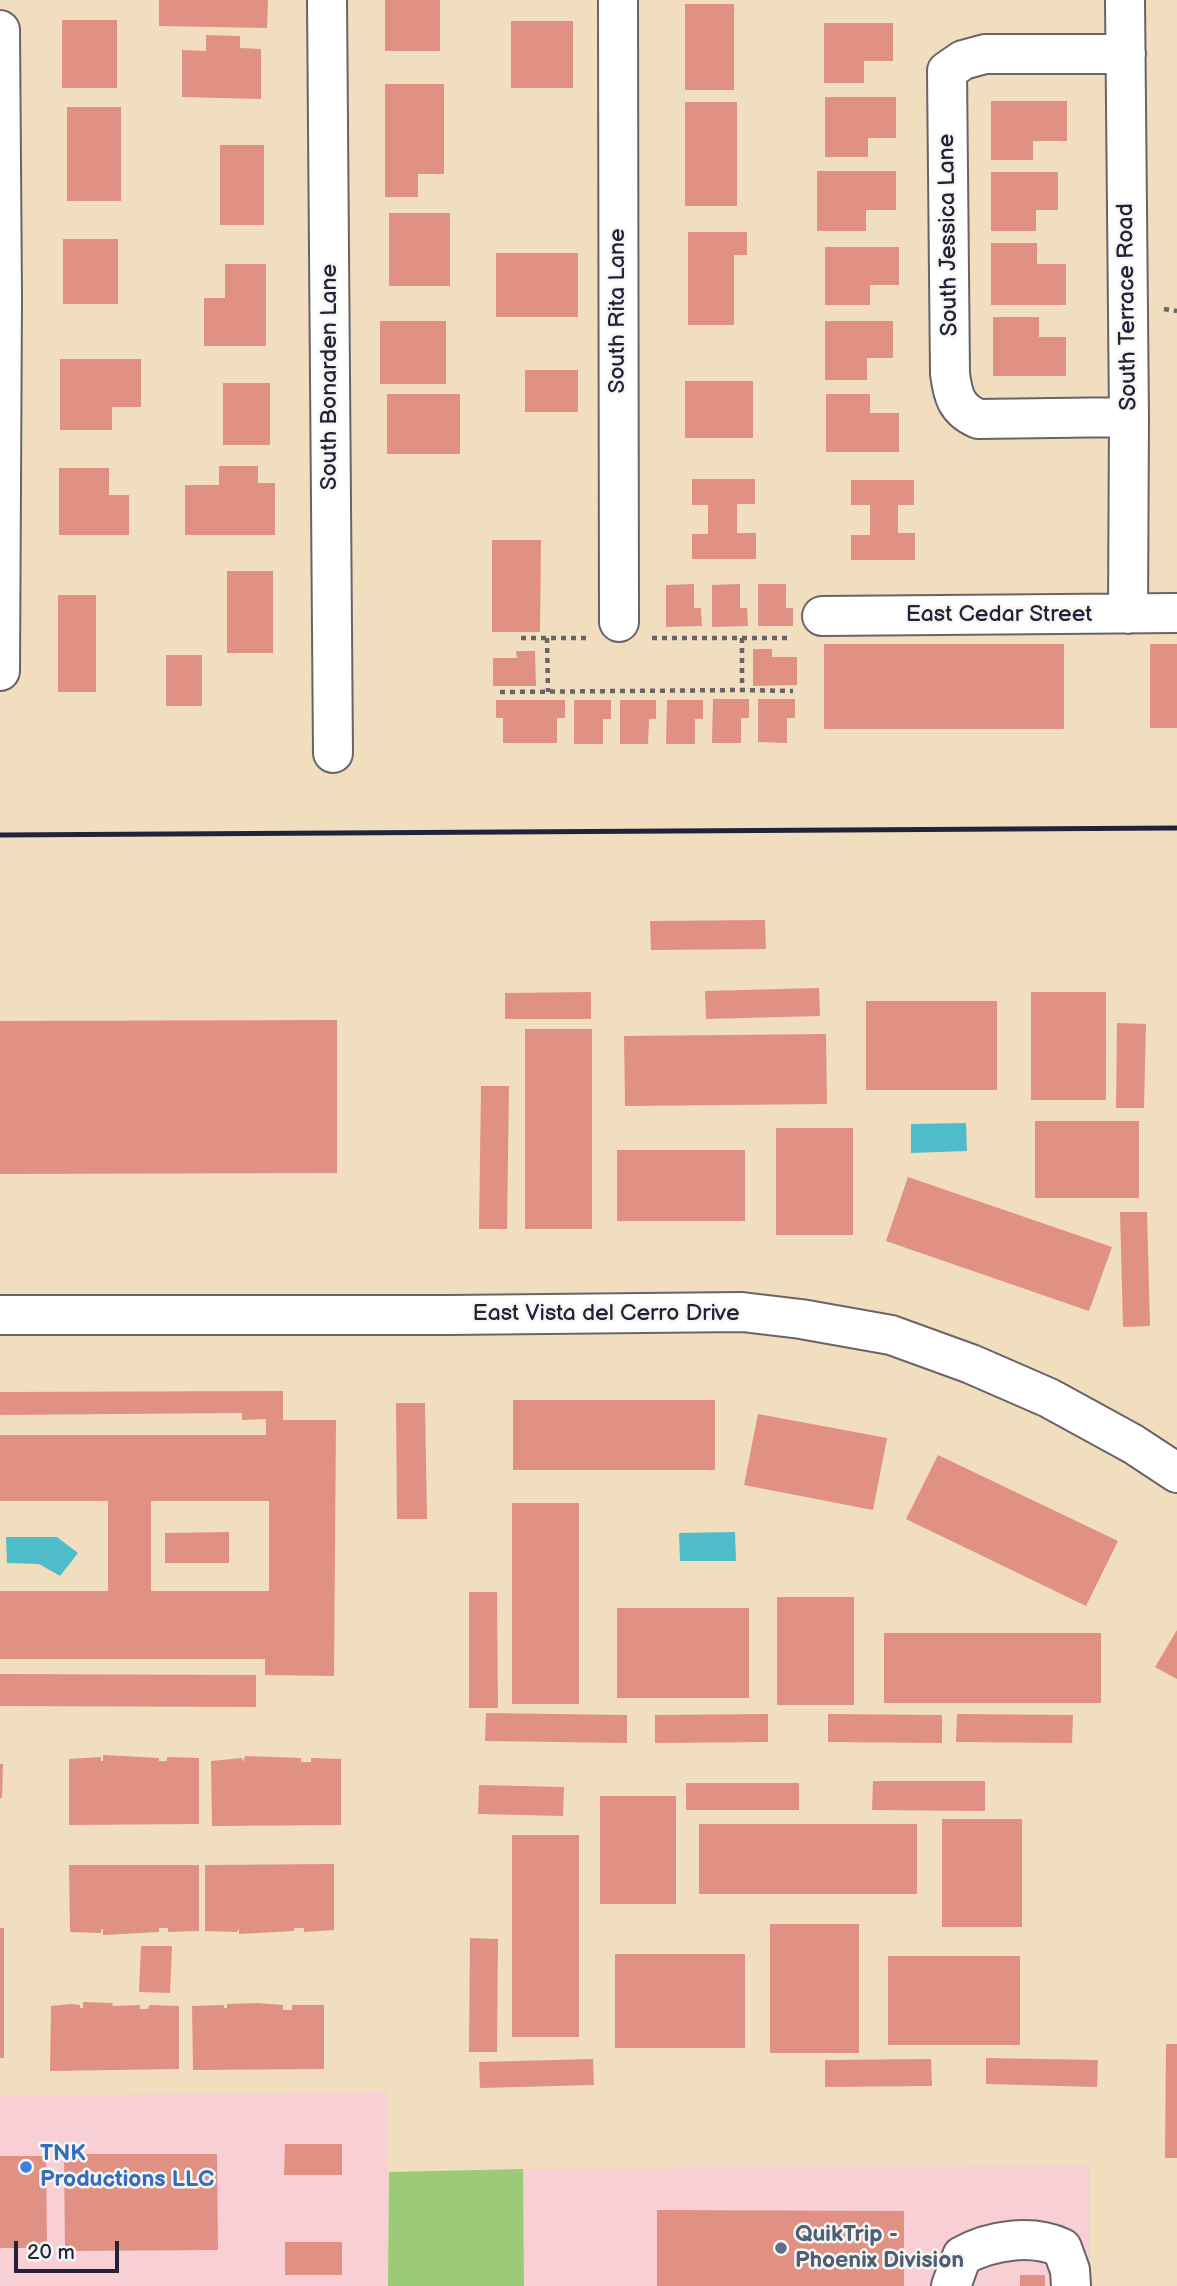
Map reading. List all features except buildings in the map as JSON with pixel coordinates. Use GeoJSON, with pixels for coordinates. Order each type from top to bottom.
{"type":"FeatureCollection","features":[{"type":"Feature","properties":{"kind":"street","name":"South Bonarden Lane"},"geometry":{"type":"LineString","coordinates":[[327,0],[333,753]]}},
{"type":"Feature","properties":{"kind":"street","name":"South Rita Lane"},"geometry":{"type":"LineString","coordinates":[[618,0],[619,630]]}},
{"type":"Feature","properties":{"kind":"street","name":"South Terrace Road"},"geometry":{"type":"LineString","coordinates":[[1125,0],[1128,614]]}},
{"type":"Feature","properties":{"kind":"street"},"geometry":{"type":"LineString","coordinates":[[0,30],[0,671]]}},
{"type":"Feature","properties":{"kind":"street","name":"South Jessica Lane"},"geometry":{"type":"LineString","coordinates":[[1126,54],[985,54],[962,60],[947,71],[947,112],[950,374],[958,405],[967,414],[978,419],[1129,417]]}},
{"type":"Feature","properties":{"kind":"street","name":"East Cedar Street"},"geometry":{"type":"LineString","coordinates":[[807,627],[1177,613]]}},
{"type":"Feature","properties":{"kind":"street","name":"East Vista del Cerro Drive"},"geometry":{"type":"LineString","coordinates":[[0,1315],[742,1312],[802,1319],[891,1335],[971,1364],[1049,1398],[1133,1444],[1177,1473]]}},
{"type":"Feature","properties":{"kind":"street"},"geometry":{"type":"LineString","coordinates":[[951,2286],[962,2256],[978,2247],[1028,2240],[1047,2241],[1062,2248],[1070,2270],[1071,2286]]}},
{"type":"Feature","properties":{"kind":"path"},"geometry":{"type":"LineString","coordinates":[[521,638],[547,638],[619,630],[742,638],[807,627]]}},
{"type":"Feature","properties":{"kind":"path"},"geometry":{"type":"LineString","coordinates":[[547,638],[548,692]]}},
{"type":"Feature","properties":{"kind":"path"},"geometry":{"type":"LineString","coordinates":[[742,638],[742,690]]}},
{"type":"Feature","properties":{"kind":"path"},"geometry":{"type":"LineString","coordinates":[[500,692],[793,691]]}},
{"type":"Feature","properties":{"kind":"shaded area"},"geometry":{"type":"Polygon","coordinates":[[[388,2092],[388,2286],[0,2286],[0,2096],[388,2092]]]}},
{"type":"Feature","properties":{"kind":"shaded area"},"geometry":{"type":"Polygon","coordinates":[[[1090,2166],[1090,2286],[524,2286],[523,2169],[1090,2166]]]}},
{"type":"Feature","properties":{"kind":"green space"},"geometry":{"type":"Polygon","coordinates":[[[523,2169],[524,2286],[388,2286],[389,2172],[523,2169]]]}},
{"type":"Feature","properties":{"kind":"water"},"geometry":{"type":"Polygon","coordinates":[[[966,1123],[967,1151],[911,1153],[911,1124],[966,1123]]]}},
{"type":"Feature","properties":{"kind":"water"},"geometry":{"type":"Polygon","coordinates":[[[735,1532],[736,1561],[680,1561],[679,1533],[735,1532]]]}},
{"type":"Feature","properties":{"kind":"water"},"geometry":{"type":"Polygon","coordinates":[[[6,1537],[57,1537],[78,1553],[60,1576],[39,1564],[7,1563],[6,1537]]]}},
{"type":"Feature","properties":{"kind":"railway"},"geometry":{"type":"LineString","coordinates":[[0,835],[1177,828]]}},
{"type":"Feature","properties":{"kind":"place","name":"TNK Productions LLC"},"geometry":{"type":"Point","coordinates":[26,2167]}},
{"type":"Feature","properties":{"kind":"place","name":"QuikTrip - Phoenix Division"},"geometry":{"type":"Point","coordinates":[781,2248]}}]}
